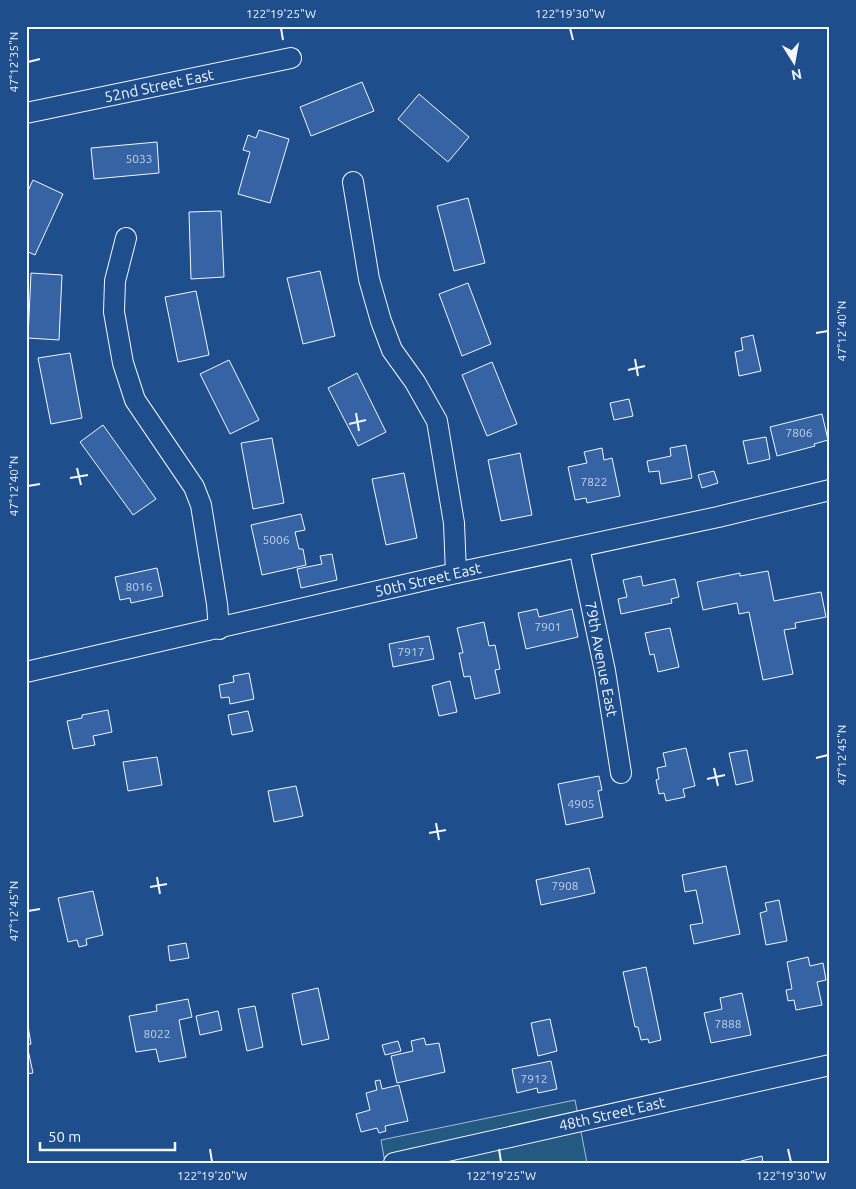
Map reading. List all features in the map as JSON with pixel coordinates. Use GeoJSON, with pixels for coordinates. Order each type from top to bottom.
{"type":"FeatureCollection","features":[{"type":"Feature","properties":{"kind":"street","name":"52nd Street East"},"geometry":{"type":"LineString","coordinates":[[26,114],[291,58]]}},
{"type":"Feature","properties":{"kind":"street"},"geometry":{"type":"LineString","coordinates":[[353,182],[369,279],[381,321],[392,350],[423,394],[438,421],[454,523],[456,573]]}},
{"type":"Feature","properties":{"kind":"street"},"geometry":{"type":"LineString","coordinates":[[126,238],[115,281],[114,312],[123,362],[129,386],[135,400],[194,487],[201,505],[217,604],[219,629]]}},
{"type":"Feature","properties":{"kind":"street","name":"50th Street East"},"geometry":{"type":"LineString","coordinates":[[26,672],[456,573],[718,517],[830,490]]}},
{"type":"Feature","properties":{"kind":"street","name":"79th Avenue East"},"geometry":{"type":"LineString","coordinates":[[579,547],[605,671],[622,772]]}},
{"type":"Feature","properties":{"kind":"street","name":"48th Street East"},"geometry":{"type":"LineString","coordinates":[[394,1163],[830,1065]]}},
{"type":"Feature","properties":{"kind":"shaded area"},"geometry":{"type":"Polygon","coordinates":[[[575,1100],[587,1163],[385,1163],[381,1140],[575,1100]]]}},
{"type":"Feature","properties":{"kind":"building"},"geometry":{"type":"Polygon","coordinates":[[[362,82],[374,111],[311,136],[300,107],[362,82]]]}},
{"type":"Feature","properties":{"kind":"building"},"geometry":{"type":"Polygon","coordinates":[[[419,94],[469,137],[448,162],[398,119],[419,94]]]}},
{"type":"Feature","properties":{"kind":"building"},"geometry":{"type":"Polygon","coordinates":[[[259,130],[289,139],[270,203],[238,194],[250,152],[243,150],[248,135],[256,138],[259,130]]]}},
{"type":"Feature","properties":{"kind":"building"},"geometry":{"type":"Polygon","coordinates":[[[157,142],[159,173],[94,179],[91,148],[157,142]]]}},
{"type":"Feature","properties":{"kind":"building"},"geometry":{"type":"Polygon","coordinates":[[[33,180],[63,194],[35,255],[26,251],[26,195],[33,180]]]}},
{"type":"Feature","properties":{"kind":"building"},"geometry":{"type":"Polygon","coordinates":[[[468,198],[485,263],[454,271],[437,206],[468,198]]]}},
{"type":"Feature","properties":{"kind":"building"},"geometry":{"type":"Polygon","coordinates":[[[221,211],[224,277],[191,279],[189,212],[221,211]]]}},
{"type":"Feature","properties":{"kind":"building"},"geometry":{"type":"Polygon","coordinates":[[[320,271],[335,336],[303,344],[287,278],[320,271]]]}},
{"type":"Feature","properties":{"kind":"building"},"geometry":{"type":"Polygon","coordinates":[[[31,273],[62,275],[59,340],[28,338],[31,273]]]}},
{"type":"Feature","properties":{"kind":"building"},"geometry":{"type":"Polygon","coordinates":[[[468,283],[491,344],[462,356],[439,294],[468,283]]]}},
{"type":"Feature","properties":{"kind":"building"},"geometry":{"type":"Polygon","coordinates":[[[196,291],[209,355],[178,362],[165,297],[196,291]]]}},
{"type":"Feature","properties":{"kind":"building"},"geometry":{"type":"Polygon","coordinates":[[[753,335],[761,371],[739,376],[735,352],[743,350],[741,338],[753,335]]]}},
{"type":"Feature","properties":{"kind":"building"},"geometry":{"type":"Polygon","coordinates":[[[70,353],[82,418],[51,424],[38,358],[70,353]]]}},
{"type":"Feature","properties":{"kind":"building"},"geometry":{"type":"Polygon","coordinates":[[[229,360],[259,420],[230,434],[200,374],[229,360]]]}},
{"type":"Feature","properties":{"kind":"building"},"geometry":{"type":"Polygon","coordinates":[[[492,362],[517,424],[487,436],[462,375],[492,362]]]}},
{"type":"Feature","properties":{"kind":"building"},"geometry":{"type":"Polygon","coordinates":[[[357,373],[386,432],[358,446],[328,388],[357,373]]]}},
{"type":"Feature","properties":{"kind":"building"},"geometry":{"type":"Polygon","coordinates":[[[629,399],[633,416],[614,420],[610,403],[629,399]]]}},
{"type":"Feature","properties":{"kind":"building"},"geometry":{"type":"Polygon","coordinates":[[[822,414],[828,440],[814,444],[815,446],[777,456],[770,427],[822,414]]]}},
{"type":"Feature","properties":{"kind":"building"},"geometry":{"type":"Polygon","coordinates":[[[103,425],[156,499],[133,515],[80,442],[103,425]]]}},
{"type":"Feature","properties":{"kind":"building"},"geometry":{"type":"Polygon","coordinates":[[[766,437],[770,459],[748,464],[743,441],[766,437]]]}},
{"type":"Feature","properties":{"kind":"building"},"geometry":{"type":"Polygon","coordinates":[[[272,438],[284,503],[253,509],[241,443],[272,438]]]}},
{"type":"Feature","properties":{"kind":"building"},"geometry":{"type":"Polygon","coordinates":[[[686,445],[692,478],[661,484],[659,471],[649,472],[647,461],[671,456],[670,448],[686,445]]]}},
{"type":"Feature","properties":{"kind":"building"},"geometry":{"type":"Polygon","coordinates":[[[602,448],[604,460],[612,458],[620,496],[587,503],[586,498],[575,500],[568,467],[587,463],[584,452],[602,448]]]}},
{"type":"Feature","properties":{"kind":"building"},"geometry":{"type":"Polygon","coordinates":[[[520,453],[532,515],[501,521],[488,460],[520,453]]]}},
{"type":"Feature","properties":{"kind":"building"},"geometry":{"type":"Polygon","coordinates":[[[714,471],[718,483],[702,488],[698,475],[714,471]]]}},
{"type":"Feature","properties":{"kind":"building"},"geometry":{"type":"Polygon","coordinates":[[[404,473],[417,538],[386,545],[372,479],[404,473]]]}},
{"type":"Feature","properties":{"kind":"building"},"geometry":{"type":"Polygon","coordinates":[[[301,514],[305,530],[295,532],[299,549],[303,549],[306,565],[262,575],[251,525],[301,514]]]}},
{"type":"Feature","properties":{"kind":"building"},"geometry":{"type":"Polygon","coordinates":[[[332,554],[337,580],[301,588],[297,569],[322,564],[320,556],[332,554]]]}},
{"type":"Feature","properties":{"kind":"building"},"geometry":{"type":"Polygon","coordinates":[[[157,568],[163,596],[131,603],[130,598],[120,600],[115,577],[157,568]]]}},
{"type":"Feature","properties":{"kind":"building"},"geometry":{"type":"Polygon","coordinates":[[[768,571],[774,601],[821,592],[826,617],[795,623],[796,628],[784,630],[793,674],[763,680],[749,612],[739,614],[737,603],[703,610],[697,582],[740,573],[740,576],[768,571]]]}},
{"type":"Feature","properties":{"kind":"building"},"geometry":{"type":"Polygon","coordinates":[[[641,576],[643,586],[675,579],[679,597],[671,599],[672,603],[621,614],[618,599],[627,597],[623,580],[641,576]]]}},
{"type":"Feature","properties":{"kind":"building"},"geometry":{"type":"Polygon","coordinates":[[[537,609],[539,617],[572,609],[578,637],[526,649],[518,613],[537,609]]]}},
{"type":"Feature","properties":{"kind":"building"},"geometry":{"type":"Polygon","coordinates":[[[484,622],[489,646],[495,645],[500,669],[495,670],[500,693],[475,699],[470,676],[464,677],[459,653],[463,653],[457,628],[484,622]]]}},
{"type":"Feature","properties":{"kind":"building"},"geometry":{"type":"Polygon","coordinates":[[[670,628],[679,667],[658,672],[654,654],[650,655],[645,633],[670,628]]]}},
{"type":"Feature","properties":{"kind":"building"},"geometry":{"type":"Polygon","coordinates":[[[429,636],[434,659],[393,667],[389,644],[429,636]]]}},
{"type":"Feature","properties":{"kind":"building"},"geometry":{"type":"Polygon","coordinates":[[[249,673],[254,699],[230,704],[229,697],[221,698],[219,685],[234,682],[233,676],[249,673]]]}},
{"type":"Feature","properties":{"kind":"building"},"geometry":{"type":"Polygon","coordinates":[[[450,681],[457,712],[439,716],[432,686],[450,681]]]}},
{"type":"Feature","properties":{"kind":"building"},"geometry":{"type":"Polygon","coordinates":[[[108,710],[112,732],[93,736],[95,745],[73,749],[67,721],[82,718],[82,715],[108,710]]]}},
{"type":"Feature","properties":{"kind":"building"},"geometry":{"type":"Polygon","coordinates":[[[248,711],[253,731],[232,735],[228,715],[248,711]]]}},
{"type":"Feature","properties":{"kind":"building"},"geometry":{"type":"Polygon","coordinates":[[[686,748],[695,786],[683,789],[685,797],[666,801],[664,793],[659,794],[656,780],[659,779],[657,768],[666,766],[663,753],[686,748]]]}},
{"type":"Feature","properties":{"kind":"building"},"geometry":{"type":"Polygon","coordinates":[[[747,750],[753,781],[736,785],[729,753],[747,750]]]}},
{"type":"Feature","properties":{"kind":"building"},"geometry":{"type":"Polygon","coordinates":[[[157,757],[162,785],[128,791],[123,762],[157,757]]]}},
{"type":"Feature","properties":{"kind":"building"},"geometry":{"type":"Polygon","coordinates":[[[599,776],[602,790],[598,791],[603,817],[566,825],[558,784],[599,776]]]}},
{"type":"Feature","properties":{"kind":"building"},"geometry":{"type":"Polygon","coordinates":[[[296,786],[303,816],[274,822],[268,791],[296,786]]]}},
{"type":"Feature","properties":{"kind":"building"},"geometry":{"type":"Polygon","coordinates":[[[726,866],[740,934],[694,944],[690,925],[703,923],[696,890],[685,892],[682,875],[726,866]]]}},
{"type":"Feature","properties":{"kind":"building"},"geometry":{"type":"Polygon","coordinates":[[[589,868],[595,893],[541,905],[536,880],[589,868]]]}},
{"type":"Feature","properties":{"kind":"building"},"geometry":{"type":"Polygon","coordinates":[[[93,891],[103,935],[86,939],[87,945],[79,947],[77,940],[68,942],[58,898],[93,891]]]}},
{"type":"Feature","properties":{"kind":"building"},"geometry":{"type":"Polygon","coordinates":[[[779,900],[787,941],[766,945],[760,913],[767,911],[765,903],[779,900]]]}},
{"type":"Feature","properties":{"kind":"building"},"geometry":{"type":"Polygon","coordinates":[[[186,943],[189,958],[170,961],[168,946],[186,943]]]}},
{"type":"Feature","properties":{"kind":"building"},"geometry":{"type":"Polygon","coordinates":[[[808,957],[810,966],[823,963],[826,980],[817,982],[822,1005],[796,1010],[794,1000],[788,1001],[786,990],[792,989],[787,962],[808,957]]]}},
{"type":"Feature","properties":{"kind":"building"},"geometry":{"type":"Polygon","coordinates":[[[646,967],[661,1040],[649,1043],[648,1039],[641,1040],[638,1027],[635,1027],[623,972],[646,967]]]}},
{"type":"Feature","properties":{"kind":"building"},"geometry":{"type":"Polygon","coordinates":[[[318,988],[329,1039],[302,1045],[292,994],[318,988]]]}},
{"type":"Feature","properties":{"kind":"building"},"geometry":{"type":"Polygon","coordinates":[[[742,993],[751,1035],[711,1043],[704,1013],[722,1009],[720,998],[742,993]]]}},
{"type":"Feature","properties":{"kind":"building"},"geometry":{"type":"Polygon","coordinates":[[[188,999],[192,1017],[179,1020],[186,1057],[159,1062],[156,1049],[136,1052],[129,1016],[157,1011],[156,1005],[188,999]]]}},
{"type":"Feature","properties":{"kind":"building"},"geometry":{"type":"Polygon","coordinates":[[[255,1006],[263,1047],[247,1051],[238,1009],[255,1006]]]}},
{"type":"Feature","properties":{"kind":"building"},"geometry":{"type":"Polygon","coordinates":[[[218,1011],[222,1030],[200,1035],[196,1016],[218,1011]]]}},
{"type":"Feature","properties":{"kind":"building"},"geometry":{"type":"Polygon","coordinates":[[[550,1019],[557,1051],[538,1056],[531,1023],[550,1019]]]}},
{"type":"Feature","properties":{"kind":"building"},"geometry":{"type":"Polygon","coordinates":[[[28,1026],[31,1044],[27,1045],[33,1073],[26,1074],[26,1027],[28,1026]]]}},
{"type":"Feature","properties":{"kind":"building"},"geometry":{"type":"Polygon","coordinates":[[[424,1038],[426,1045],[439,1043],[445,1072],[397,1083],[391,1056],[413,1051],[411,1041],[424,1038]]]}},
{"type":"Feature","properties":{"kind":"building"},"geometry":{"type":"Polygon","coordinates":[[[398,1041],[401,1051],[385,1055],[382,1045],[398,1041]]]}},
{"type":"Feature","properties":{"kind":"building"},"geometry":{"type":"Polygon","coordinates":[[[551,1061],[557,1089],[538,1093],[537,1088],[517,1093],[512,1069],[551,1061]]]}},
{"type":"Feature","properties":{"kind":"building"},"geometry":{"type":"Polygon","coordinates":[[[380,1080],[382,1089],[399,1085],[408,1121],[385,1126],[386,1131],[379,1133],[377,1128],[361,1132],[356,1114],[370,1110],[366,1093],[377,1090],[375,1081],[380,1080]]]}},
{"type":"Feature","properties":{"kind":"building"},"geometry":{"type":"Polygon","coordinates":[[[762,1156],[763,1163],[742,1163],[741,1161],[762,1156]]]}}]}
